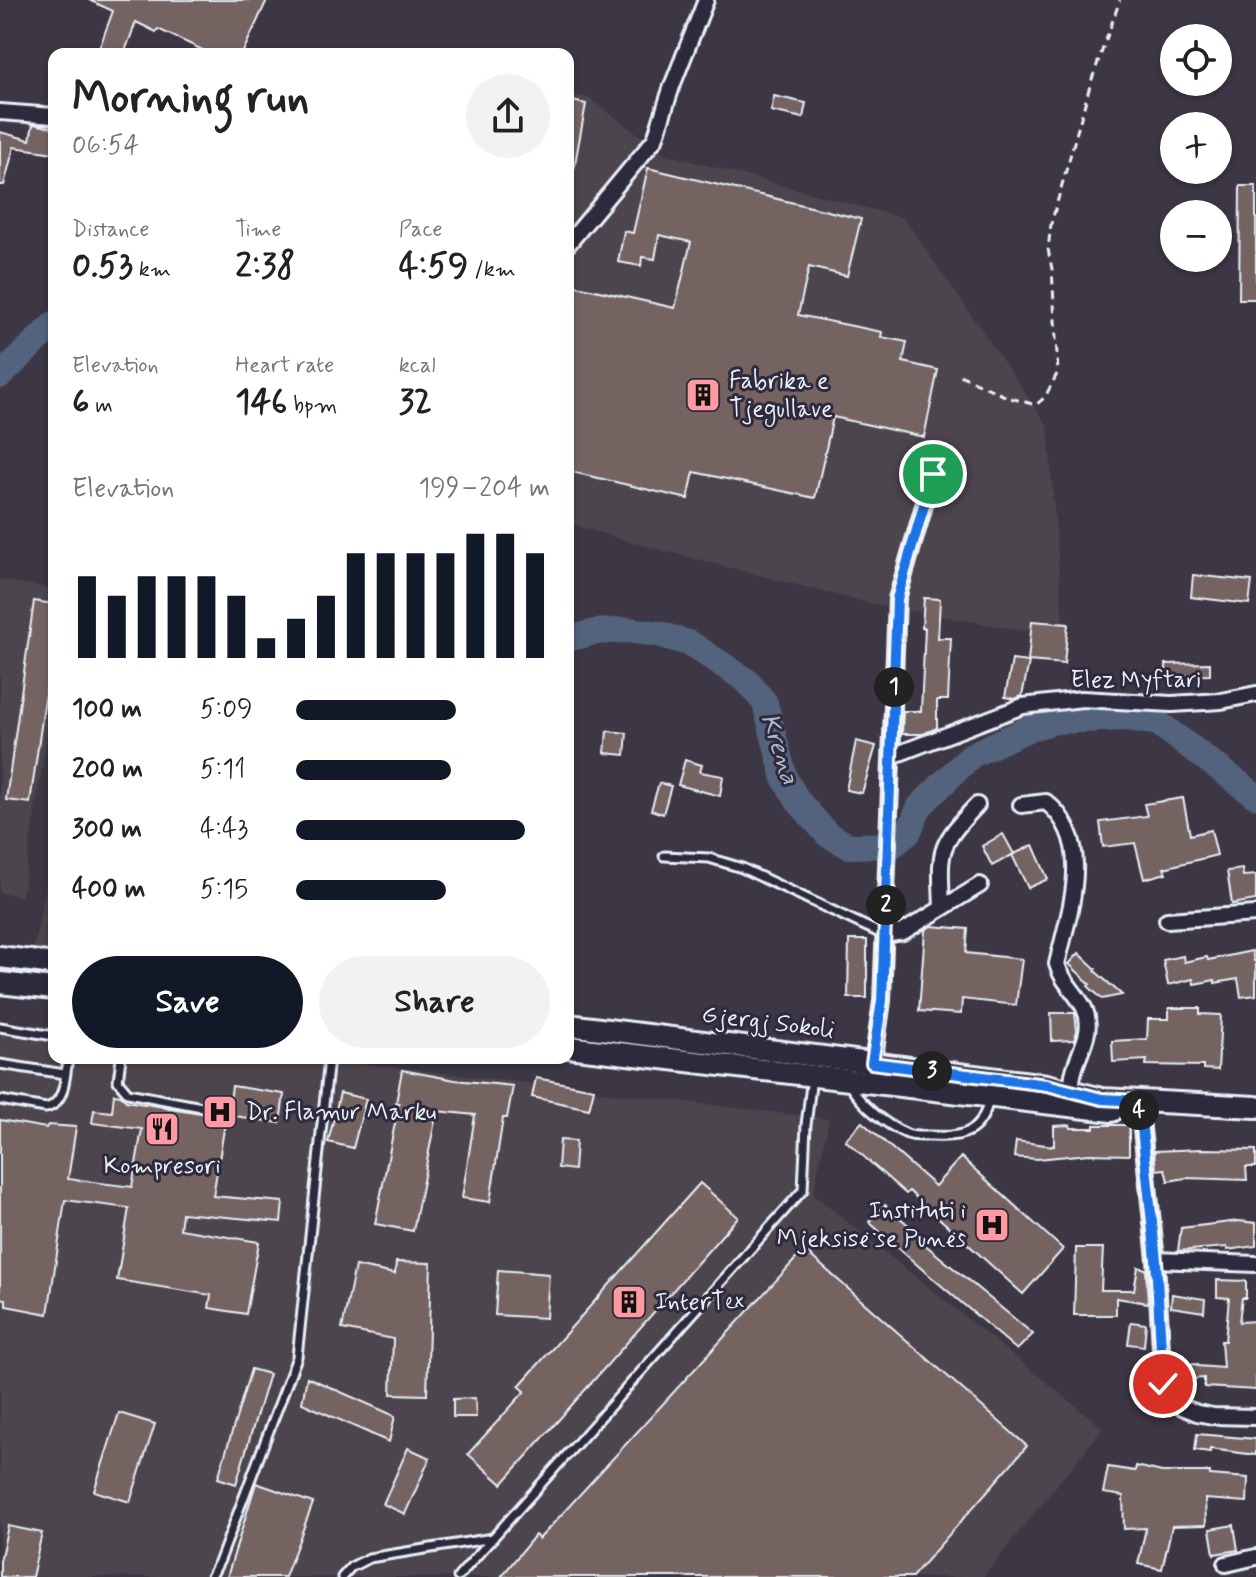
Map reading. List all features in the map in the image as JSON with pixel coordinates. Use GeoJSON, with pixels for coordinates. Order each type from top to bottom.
{"type":"FeatureCollection","features":[{"type":"Feature","properties":{"kind":"main road"},"geometry":{"type":"LineString","coordinates":[[0,957],[48,963]]}},
{"type":"Feature","properties":{"kind":"main road"},"geometry":{"type":"LineString","coordinates":[[0,983],[48,988]]}},
{"type":"Feature","properties":{"kind":"main road","name":"Gjergj Sokoli"},"geometry":{"type":"LineString","coordinates":[[574,1026],[817,1055],[871,1073],[990,1097],[1100,1105]]}},
{"type":"Feature","properties":{"kind":"main road","name":"Gjergj Sokoli"},"geometry":{"type":"LineString","coordinates":[[574,1048],[845,1080],[871,1073],[1071,1091],[1100,1105]]}},
{"type":"Feature","properties":{"kind":"main road"},"geometry":{"type":"LineString","coordinates":[[1100,1105],[1256,1107]]}},
{"type":"Feature","properties":{"kind":"main road"},"geometry":{"type":"LineString","coordinates":[[1139,1106],[1256,1118]]}},
{"type":"Feature","properties":{"kind":"street"},"geometry":{"type":"LineString","coordinates":[[574,237],[655,139],[706,0]]}},
{"type":"Feature","properties":{"kind":"street"},"geometry":{"type":"LineString","coordinates":[[0,112],[48,116]]}},
{"type":"Feature","properties":{"kind":"street"},"geometry":{"type":"LineString","coordinates":[[871,1073],[882,1001],[897,599],[938,457]]}},
{"type":"Feature","properties":{"kind":"street","name":"Elez Myftari"},"geometry":{"type":"LineString","coordinates":[[892,756],[1023,706],[1082,699],[1172,704],[1221,701],[1256,694]]}},
{"type":"Feature","properties":{"kind":"street"},"geometry":{"type":"LineString","coordinates":[[1021,805],[1046,802],[1060,813],[1073,842],[1077,875],[1057,964],[1060,974],[1085,1009],[1087,1020],[1086,1042],[1074,1070],[1071,1091]]}},
{"type":"Feature","properties":{"kind":"street"},"geometry":{"type":"LineString","coordinates":[[942,908],[942,847],[950,833],[977,805]]}},
{"type":"Feature","properties":{"kind":"street"},"geometry":{"type":"LineString","coordinates":[[884,935],[903,932],[980,885]]}},
{"type":"Feature","properties":{"kind":"street"},"geometry":{"type":"LineString","coordinates":[[1167,920],[1256,914]]}},
{"type":"Feature","properties":{"kind":"street"},"geometry":{"type":"LineString","coordinates":[[1139,1106],[1156,1260],[1163,1384],[1180,1406],[1197,1413],[1256,1417]]}},
{"type":"Feature","properties":{"kind":"street"},"geometry":{"type":"LineString","coordinates":[[1156,1260],[1256,1264]]}},
{"type":"Feature","properties":{"kind":"street"},"geometry":{"type":"LineString","coordinates":[[1226,1564],[1256,1557]]}},
{"type":"Feature","properties":{"kind":"lane"},"geometry":{"type":"LineString","coordinates":[[664,856],[709,858],[742,868],[884,935]]}},
{"type":"Feature","properties":{"kind":"lane"},"geometry":{"type":"LineString","coordinates":[[0,1027],[48,1035]]}},
{"type":"Feature","properties":{"kind":"lane"},"geometry":{"type":"LineString","coordinates":[[458,1577],[803,1190],[806,1125],[817,1055]]}},
{"type":"Feature","properties":{"kind":"lane"},"geometry":{"type":"LineString","coordinates":[[0,1064],[65,1074]]}},
{"type":"Feature","properties":{"kind":"lane"},"geometry":{"type":"LineString","coordinates":[[0,1100],[46,1108],[54,1106],[59,1100],[67,1064]]}},
{"type":"Feature","properties":{"kind":"lane"},"geometry":{"type":"LineString","coordinates":[[120,1064],[118,1081],[128,1093],[207,1108]]}},
{"type":"Feature","properties":{"kind":"lane"},"geometry":{"type":"LineString","coordinates":[[211,1577],[297,1357],[328,1064]]}},
{"type":"Feature","properties":{"kind":"lane"},"geometry":{"type":"LineString","coordinates":[[845,1080],[859,1100],[889,1124],[910,1135],[955,1138],[970,1132],[987,1110],[990,1097]]}},
{"type":"Feature","properties":{"kind":"lane"},"geometry":{"type":"LineString","coordinates":[[342,1577],[351,1567],[369,1558],[493,1538]]}},
{"type":"Feature","properties":{"kind":"path"},"geometry":{"type":"LineString","coordinates":[[960,375],[1007,397],[1036,405],[1045,397],[1058,372],[1048,249],[1051,224],[1091,82],[1120,0]]}},
{"type":"Feature","properties":{"kind":"shaded area"},"geometry":{"type":"Polygon","coordinates":[[[574,95],[589,98],[665,154],[904,218],[1048,426],[1064,638],[868,603],[574,525],[574,95]]]}},
{"type":"Feature","properties":{"kind":"shaded area"},"geometry":{"type":"Polygon","coordinates":[[[0,580],[48,588],[48,729],[22,896],[0,893],[0,580]]]}},
{"type":"Feature","properties":{"kind":"shaded area"},"geometry":{"type":"Polygon","coordinates":[[[48,875],[48,951],[33,949],[48,875]]]}},
{"type":"Feature","properties":{"kind":"shaded area"},"geometry":{"type":"Polygon","coordinates":[[[0,1020],[48,1026],[48,1064],[367,1064],[829,1119],[813,1194],[1103,1428],[983,1577],[0,1577],[0,1020]]]}},
{"type":"Feature","properties":{"kind":"building"},"geometry":{"type":"Polygon","coordinates":[[[89,0],[267,0],[245,48],[198,48],[136,22],[126,48],[99,48],[113,11],[89,0]]]}},
{"type":"Feature","properties":{"kind":"building"},"geometry":{"type":"Polygon","coordinates":[[[774,96],[806,103],[803,118],[771,111],[774,96]]]}},
{"type":"Feature","properties":{"kind":"building"},"geometry":{"type":"Polygon","coordinates":[[[574,101],[586,104],[574,169],[574,101]]]}},
{"type":"Feature","properties":{"kind":"building"},"geometry":{"type":"Polygon","coordinates":[[[33,124],[48,127],[48,152],[14,147],[4,185],[0,185],[0,132],[30,140],[33,124]]]}},
{"type":"Feature","properties":{"kind":"building"},"geometry":{"type":"Polygon","coordinates":[[[648,168],[861,219],[847,276],[809,267],[798,315],[882,332],[881,337],[907,342],[903,362],[938,370],[924,437],[833,417],[815,498],[694,472],[688,499],[574,472],[574,285],[675,308],[691,242],[659,235],[655,259],[642,257],[641,266],[618,262],[624,231],[633,233],[648,168]]]}},
{"type":"Feature","properties":{"kind":"building"},"geometry":{"type":"Polygon","coordinates":[[[1240,186],[1256,186],[1256,299],[1239,299],[1240,186]]]}},
{"type":"Feature","properties":{"kind":"building"},"geometry":{"type":"Polygon","coordinates":[[[1193,575],[1252,581],[1249,604],[1191,597],[1193,575]]]}},
{"type":"Feature","properties":{"kind":"building"},"geometry":{"type":"Polygon","coordinates":[[[924,598],[940,599],[938,638],[951,638],[948,700],[937,700],[937,728],[923,734],[902,734],[903,711],[921,711],[924,598]]]}},
{"type":"Feature","properties":{"kind":"building"},"geometry":{"type":"Polygon","coordinates":[[[34,601],[48,603],[48,678],[30,803],[6,800],[34,601]]]}},
{"type":"Feature","properties":{"kind":"building"},"geometry":{"type":"Polygon","coordinates":[[[1032,621],[1068,624],[1064,664],[1028,661],[1032,621]]]}},
{"type":"Feature","properties":{"kind":"building"},"geometry":{"type":"Polygon","coordinates":[[[1012,660],[1029,662],[1022,696],[1015,699],[1005,697],[1012,660]]]}},
{"type":"Feature","properties":{"kind":"building"},"geometry":{"type":"Polygon","coordinates":[[[1210,663],[1210,675],[1166,676],[1166,664],[1210,663]]]}},
{"type":"Feature","properties":{"kind":"building"},"geometry":{"type":"Polygon","coordinates":[[[607,731],[627,733],[625,755],[605,753],[607,731]]]}},
{"type":"Feature","properties":{"kind":"building"},"geometry":{"type":"Polygon","coordinates":[[[856,741],[876,746],[862,793],[846,790],[856,741]]]}},
{"type":"Feature","properties":{"kind":"building"},"geometry":{"type":"Polygon","coordinates":[[[685,760],[702,765],[700,772],[723,776],[720,796],[678,785],[685,760]]]}},
{"type":"Feature","properties":{"kind":"building"},"geometry":{"type":"Polygon","coordinates":[[[659,783],[671,786],[663,814],[651,810],[659,783]]]}},
{"type":"Feature","properties":{"kind":"building"},"geometry":{"type":"Polygon","coordinates":[[[1183,798],[1190,835],[1211,830],[1217,855],[1164,868],[1166,873],[1144,879],[1135,843],[1103,847],[1100,822],[1147,816],[1144,804],[1183,798]]]}},
{"type":"Feature","properties":{"kind":"building"},"geometry":{"type":"Polygon","coordinates":[[[1003,834],[1014,854],[992,866],[982,846],[1003,834]]]}},
{"type":"Feature","properties":{"kind":"building"},"geometry":{"type":"Polygon","coordinates":[[[1033,845],[1048,879],[1028,888],[1012,855],[1033,845]]]}},
{"type":"Feature","properties":{"kind":"building"},"geometry":{"type":"Polygon","coordinates":[[[1242,869],[1243,876],[1256,875],[1256,900],[1232,904],[1227,871],[1242,869]]]}},
{"type":"Feature","properties":{"kind":"building"},"geometry":{"type":"Polygon","coordinates":[[[931,926],[968,929],[966,953],[1022,959],[1016,1005],[962,999],[961,1014],[919,1011],[925,930],[931,926]]]}},
{"type":"Feature","properties":{"kind":"building"},"geometry":{"type":"Polygon","coordinates":[[[849,940],[867,940],[867,998],[848,998],[849,940]]]}},
{"type":"Feature","properties":{"kind":"building"},"geometry":{"type":"Polygon","coordinates":[[[1252,951],[1256,961],[1256,995],[1241,997],[1238,979],[1194,984],[1193,979],[1168,985],[1163,960],[1183,956],[1184,962],[1207,957],[1208,960],[1252,951]]]}},
{"type":"Feature","properties":{"kind":"building"},"geometry":{"type":"Polygon","coordinates":[[[1079,953],[1122,995],[1102,999],[1088,986],[1090,984],[1069,964],[1079,953]]]}},
{"type":"Feature","properties":{"kind":"building"},"geometry":{"type":"Polygon","coordinates":[[[1169,1008],[1200,1008],[1200,1014],[1221,1015],[1218,1070],[1203,1069],[1203,1066],[1146,1065],[1147,1060],[1113,1062],[1112,1041],[1147,1039],[1148,1019],[1169,1019],[1169,1008]]]}},
{"type":"Feature","properties":{"kind":"building"},"geometry":{"type":"Polygon","coordinates":[[[1051,1013],[1075,1013],[1077,1031],[1074,1040],[1052,1041],[1051,1013]]]}},
{"type":"Feature","properties":{"kind":"building"},"geometry":{"type":"Polygon","coordinates":[[[402,1070],[513,1086],[507,1118],[503,1118],[490,1202],[462,1198],[475,1115],[437,1111],[413,1231],[375,1224],[399,1103],[396,1103],[402,1070]]]}},
{"type":"Feature","properties":{"kind":"building"},"geometry":{"type":"Polygon","coordinates":[[[536,1078],[594,1089],[589,1109],[532,1097],[536,1078]]]}},
{"type":"Feature","properties":{"kind":"building"},"geometry":{"type":"Polygon","coordinates":[[[232,1086],[284,1094],[280,1123],[228,1115],[232,1086]]]}},
{"type":"Feature","properties":{"kind":"building"},"geometry":{"type":"Polygon","coordinates":[[[340,1093],[366,1099],[353,1148],[328,1142],[340,1093]]]}},
{"type":"Feature","properties":{"kind":"building"},"geometry":{"type":"Polygon","coordinates":[[[114,1094],[121,1095],[126,1101],[226,1117],[213,1196],[283,1202],[281,1222],[182,1213],[180,1229],[259,1242],[246,1314],[209,1308],[211,1295],[117,1280],[129,1208],[65,1200],[48,1314],[6,1306],[6,1299],[0,1298],[0,1120],[46,1128],[48,1125],[76,1127],[68,1179],[132,1187],[142,1129],[92,1123],[94,1110],[112,1112],[114,1094]]]}},
{"type":"Feature","properties":{"kind":"building","name":"Instituti i Mjeksisë se Punës"},"geometry":{"type":"Polygon","coordinates":[[[862,1122],[935,1186],[961,1157],[1063,1249],[1023,1294],[909,1191],[906,1194],[845,1140],[862,1122]]]}},
{"type":"Feature","properties":{"kind":"building"},"geometry":{"type":"Polygon","coordinates":[[[1070,1125],[1071,1128],[1094,1128],[1094,1125],[1129,1125],[1129,1155],[1014,1157],[1016,1141],[1054,1146],[1054,1126],[1070,1125]]]}},
{"type":"Feature","properties":{"kind":"building"},"geometry":{"type":"Polygon","coordinates":[[[560,1140],[576,1141],[574,1170],[558,1168],[560,1140]]]}},
{"type":"Feature","properties":{"kind":"building"},"geometry":{"type":"Polygon","coordinates":[[[1256,1150],[1256,1167],[1246,1167],[1247,1180],[1186,1178],[1168,1181],[1165,1169],[1156,1170],[1154,1151],[1256,1150]]]}},
{"type":"Feature","properties":{"kind":"building","name":"InterTex"},"geometry":{"type":"Polygon","coordinates":[[[700,1183],[738,1217],[502,1484],[468,1454],[525,1391],[519,1386],[700,1183]]]}},
{"type":"Feature","properties":{"kind":"building"},"geometry":{"type":"Polygon","coordinates":[[[885,1205],[926,1240],[923,1243],[1033,1334],[1017,1350],[923,1270],[869,1222],[885,1205]]]}},
{"type":"Feature","properties":{"kind":"building"},"geometry":{"type":"Polygon","coordinates":[[[1239,1221],[1256,1223],[1256,1246],[1178,1251],[1181,1228],[1239,1221]]]}},
{"type":"Feature","properties":{"kind":"building"},"geometry":{"type":"Polygon","coordinates":[[[1076,1248],[1103,1248],[1101,1290],[1134,1290],[1138,1267],[1146,1269],[1148,1303],[1116,1298],[1116,1315],[1074,1315],[1076,1248]]]}},
{"type":"Feature","properties":{"kind":"building"},"geometry":{"type":"Polygon","coordinates":[[[804,1250],[1027,1446],[912,1577],[501,1577],[535,1535],[539,1539],[804,1250]]]}},
{"type":"Feature","properties":{"kind":"building"},"geometry":{"type":"Polygon","coordinates":[[[396,1262],[431,1263],[427,1395],[391,1394],[393,1339],[342,1329],[355,1266],[395,1274],[396,1262]]]}},
{"type":"Feature","properties":{"kind":"building"},"geometry":{"type":"Polygon","coordinates":[[[498,1270],[549,1274],[546,1318],[495,1315],[498,1270]]]}},
{"type":"Feature","properties":{"kind":"building"},"geometry":{"type":"Polygon","coordinates":[[[1217,1280],[1246,1281],[1246,1298],[1242,1298],[1239,1322],[1256,1321],[1256,1390],[1204,1387],[1204,1378],[1178,1380],[1177,1365],[1223,1368],[1221,1341],[1225,1341],[1229,1298],[1217,1297],[1217,1280]]]}},
{"type":"Feature","properties":{"kind":"building"},"geometry":{"type":"Polygon","coordinates":[[[1172,1294],[1205,1299],[1204,1312],[1171,1307],[1172,1294]]]}},
{"type":"Feature","properties":{"kind":"building"},"geometry":{"type":"Polygon","coordinates":[[[1131,1322],[1146,1324],[1144,1346],[1128,1344],[1131,1322]]]}},
{"type":"Feature","properties":{"kind":"building"},"geometry":{"type":"Polygon","coordinates":[[[251,1369],[269,1374],[236,1484],[218,1478],[251,1369]]]}},
{"type":"Feature","properties":{"kind":"building"},"geometry":{"type":"Polygon","coordinates":[[[307,1377],[395,1416],[389,1442],[302,1403],[307,1377]]]}},
{"type":"Feature","properties":{"kind":"building"},"geometry":{"type":"Polygon","coordinates":[[[475,1398],[476,1417],[453,1417],[453,1399],[475,1398]]]}},
{"type":"Feature","properties":{"kind":"building"},"geometry":{"type":"Polygon","coordinates":[[[119,1413],[155,1424],[130,1502],[94,1491],[119,1413]]]}},
{"type":"Feature","properties":{"kind":"building"},"geometry":{"type":"Polygon","coordinates":[[[1197,1434],[1256,1439],[1256,1455],[1195,1450],[1197,1434]]]}},
{"type":"Feature","properties":{"kind":"building"},"geometry":{"type":"Polygon","coordinates":[[[408,1448],[430,1458],[405,1514],[383,1504],[408,1448]]]}},
{"type":"Feature","properties":{"kind":"building"},"geometry":{"type":"Polygon","coordinates":[[[1136,1466],[1162,1472],[1210,1472],[1210,1475],[1248,1478],[1247,1502],[1205,1499],[1206,1525],[1172,1526],[1162,1569],[1138,1564],[1146,1528],[1124,1529],[1123,1496],[1103,1493],[1108,1467],[1135,1471],[1136,1466]]]}},
{"type":"Feature","properties":{"kind":"building"},"geometry":{"type":"Polygon","coordinates":[[[256,1483],[313,1503],[285,1577],[227,1577],[256,1483]]]}},
{"type":"Feature","properties":{"kind":"building"},"geometry":{"type":"Polygon","coordinates":[[[1234,1525],[1238,1550],[1214,1554],[1210,1529],[1234,1525]]]}},
{"type":"Feature","properties":{"kind":"building"},"geometry":{"type":"Polygon","coordinates":[[[8,1526],[42,1533],[32,1577],[0,1577],[0,1561],[8,1526]]]}},
{"type":"Feature","properties":{"kind":"waterway","name":"Krena"},"geometry":{"type":"LineString","coordinates":[[0,376],[48,330]]}},
{"type":"Feature","properties":{"kind":"waterway","name":"Krena"},"geometry":{"type":"LineString","coordinates":[[574,637],[595,632],[626,630],[659,634],[691,644],[747,681],[765,703],[785,779],[798,801],[828,835],[849,846],[893,845],[908,833],[920,806],[972,755],[1030,728],[1057,721],[1127,718],[1158,723],[1256,796]]}},
{"type":"Feature","properties":{"kind":"place","name":"Fabrika e Tjegullave"},"geometry":{"type":"Point","coordinates":[703,395]}},
{"type":"Feature","properties":{"kind":"place","name":"Dr. Flamur Marku"},"geometry":{"type":"Point","coordinates":[220,1112]}},
{"type":"Feature","properties":{"kind":"place","name":"Kompresori"},"geometry":{"type":"Point","coordinates":[162,1129]}},
{"type":"Feature","properties":{"kind":"place","name":"Instituti i Mjeksisë se Punës"},"geometry":{"type":"Point","coordinates":[992,1225]}},
{"type":"Feature","properties":{"kind":"place","name":"InterTex"},"geometry":{"type":"Point","coordinates":[629,1302]}},
{"type":"Feature","properties":{"kind":"route"},"geometry":{"type":"LineString","coordinates":[[933,474],[897,599],[882,1001],[872,1063],[1047,1085],[1102,1099],[1139,1101],[1156,1260],[1163,1384]]}}]}
